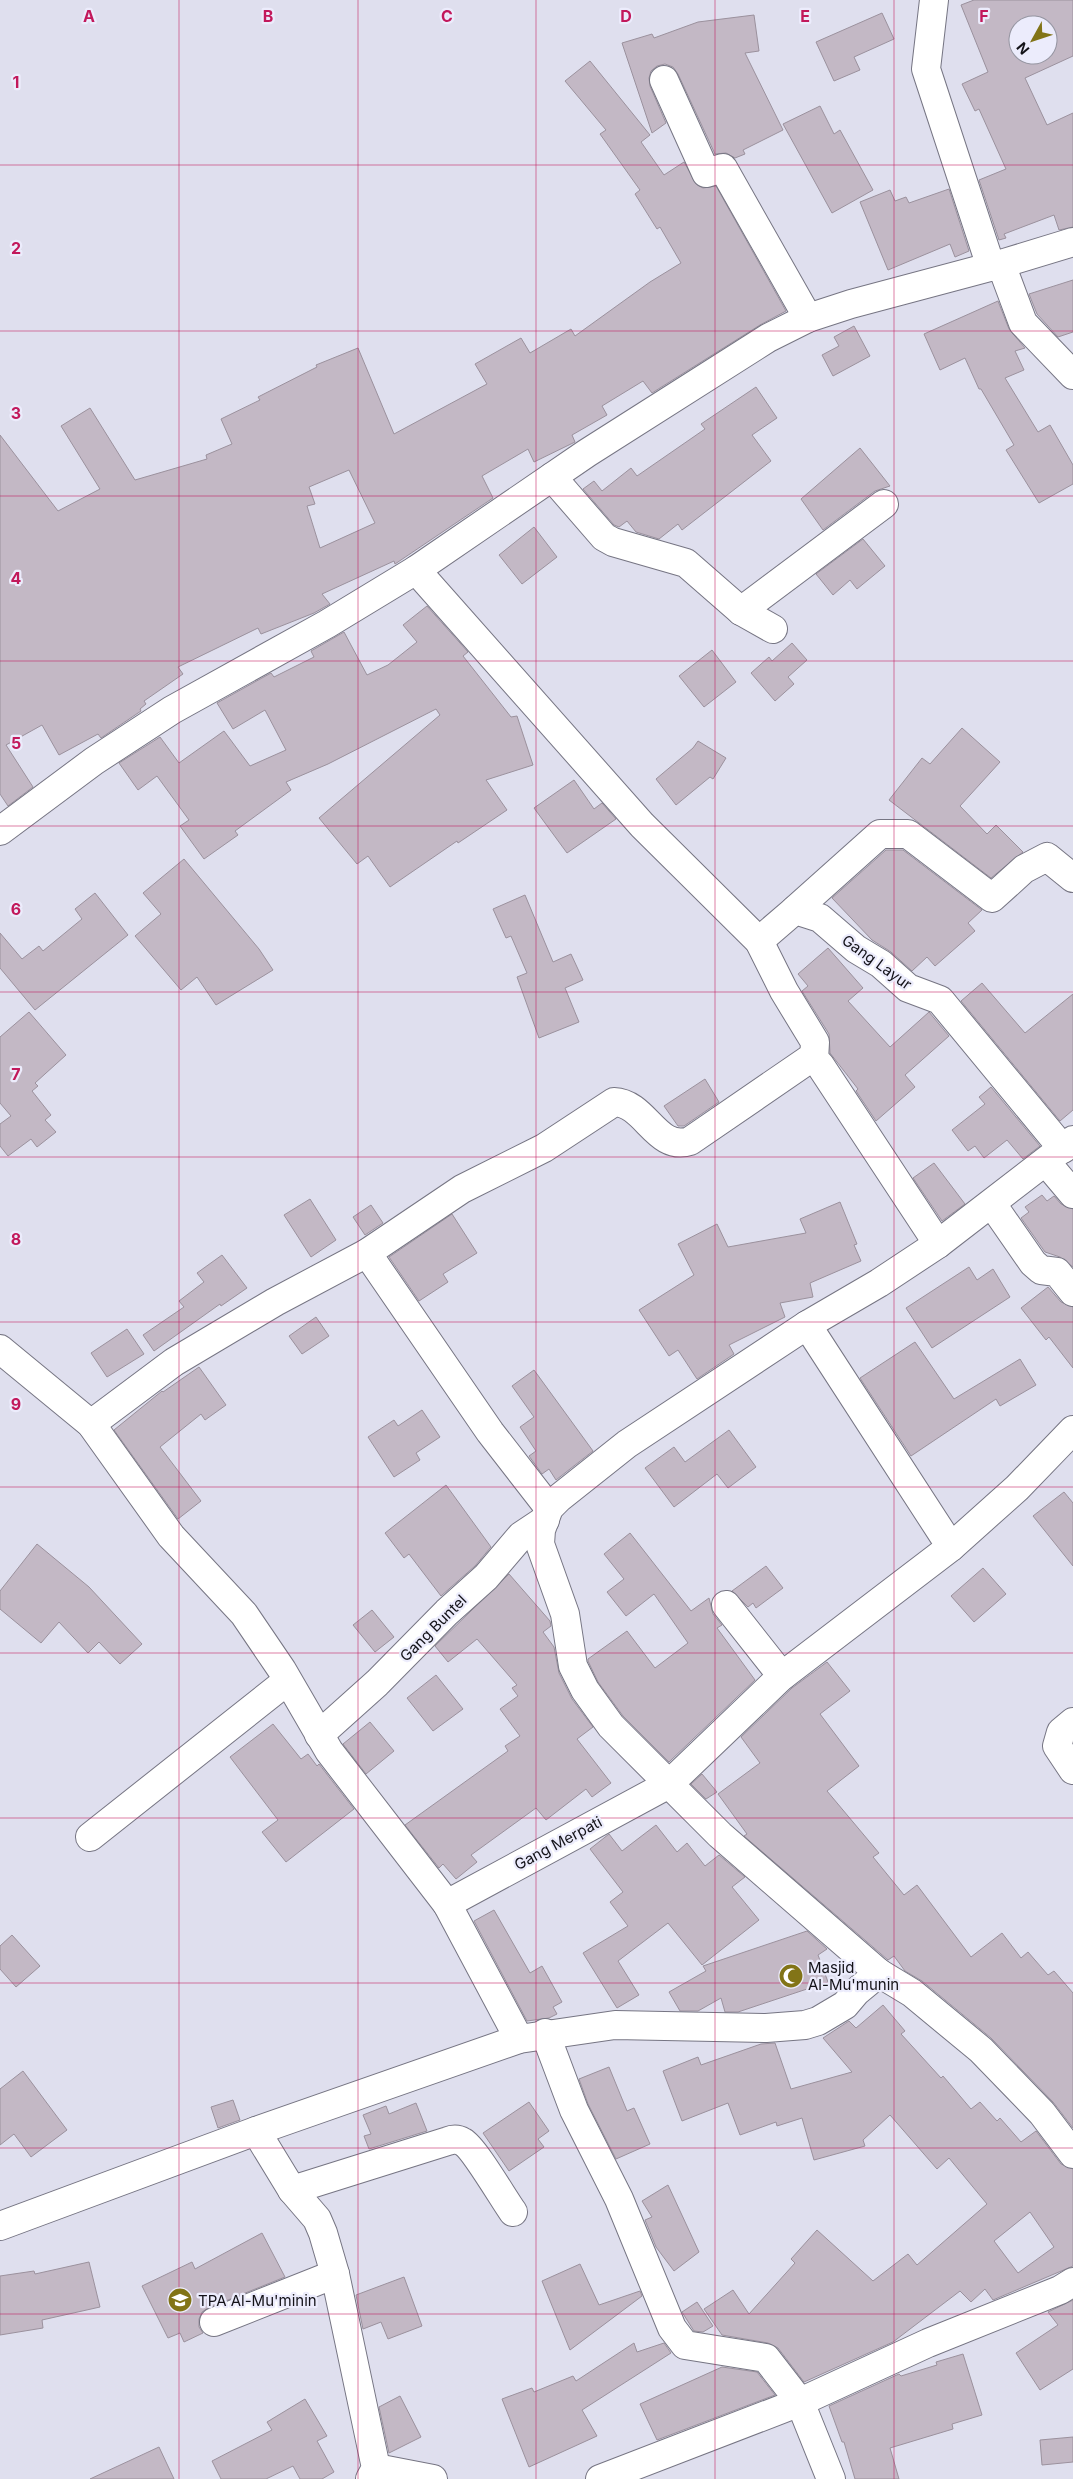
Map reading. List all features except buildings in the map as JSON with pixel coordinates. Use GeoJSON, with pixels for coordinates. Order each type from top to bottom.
{"type":"FeatureCollection","features":[{"type":"Feature","properties":{"kind":"street"},"geometry":{"type":"LineString","coordinates":[[934,0],[926,70],[996,266],[1023,323],[1073,375]]}},
{"type":"Feature","properties":{"kind":"street"},"geometry":{"type":"LineString","coordinates":[[664,80],[706,173],[723,168],[808,318]]}},
{"type":"Feature","properties":{"kind":"street"},"geometry":{"type":"LineString","coordinates":[[0,831],[94,761],[172,710],[327,624],[416,570],[552,477],[768,338],[808,318],[851,304],[996,266],[1073,242]]}},
{"type":"Feature","properties":{"kind":"street"},"geometry":{"type":"LineString","coordinates":[[552,477],[604,537],[614,542],[686,563],[741,611],[773,629]]}},
{"type":"Feature","properties":{"kind":"street"},"geometry":{"type":"LineString","coordinates":[[741,611],[884,504]]}},
{"type":"Feature","properties":{"kind":"street"},"geometry":{"type":"LineString","coordinates":[[416,570],[642,825],[759,942],[784,991],[815,1042],[814,1060],[938,1244]]}},
{"type":"Feature","properties":{"kind":"street"},"geometry":{"type":"LineString","coordinates":[[759,942],[880,834],[908,834],[992,898],[1024,869],[1047,856],[1073,878]]}},
{"type":"Feature","properties":{"kind":"street","name":"Gang Layur"},"geometry":{"type":"LineString","coordinates":[[795,910],[820,918],[856,949],[882,964],[908,988],[940,1000],[1061,1150],[1073,1194]]}},
{"type":"Feature","properties":{"kind":"street"},"geometry":{"type":"LineString","coordinates":[[91,1424],[174,1362],[275,1302],[367,1253],[462,1188],[544,1148],[614,1102],[634,1108],[659,1134],[672,1142],[680,1144],[690,1141],[808,1060],[814,1060]]}},
{"type":"Feature","properties":{"kind":"street","name":"Gang Buntel"},"geometry":{"type":"LineString","coordinates":[[319,1735],[377,1683],[447,1612],[486,1577],[521,1536],[547,1514],[559,1498],[627,1444],[807,1325],[878,1283],[938,1244],[1061,1150]]}},
{"type":"Feature","properties":{"kind":"street"},"geometry":{"type":"LineString","coordinates":[[992,1204],[1033,1263],[1041,1270],[1057,1272],[1073,1292]]}},
{"type":"Feature","properties":{"kind":"street"},"geometry":{"type":"LineString","coordinates":[[367,1253],[547,1514],[541,1530],[540,1544],[565,1614],[573,1666],[585,1690],[611,1726],[720,1835],[879,1973],[912,1994],[981,2050],[1042,2113],[1073,2154]]}},
{"type":"Feature","properties":{"kind":"street"},"geometry":{"type":"LineString","coordinates":[[807,1325],[951,1547]]}},
{"type":"Feature","properties":{"kind":"street"},"geometry":{"type":"LineString","coordinates":[[0,1349],[91,1424],[171,1536],[244,1614],[272,1654],[319,1735],[351,1781],[447,1904],[532,2036],[574,2110],[619,2199],[672,2328],[685,2345],[766,2358],[800,2402],[831,2479]]}},
{"type":"Feature","properties":{"kind":"street","name":"Gang Merpati"},"geometry":{"type":"LineString","coordinates":[[447,1904],[669,1784],[782,1676],[951,1547],[1017,1488],[1073,1430]]}},
{"type":"Feature","properties":{"kind":"street"},"geometry":{"type":"LineString","coordinates":[[726,1605],[782,1676]]}},
{"type":"Feature","properties":{"kind":"street"},"geometry":{"type":"LineString","coordinates":[[90,1836],[286,1681]]}},
{"type":"Feature","properties":{"kind":"street"},"geometry":{"type":"LineString","coordinates":[[1073,1722],[1061,1732],[1057,1746],[1073,1770]]}},
{"type":"Feature","properties":{"kind":"street"},"geometry":{"type":"LineString","coordinates":[[0,2226],[256,2131],[532,2036],[615,2024],[766,2028],[804,2025],[818,2021],[845,2005],[879,1973]]}},
{"type":"Feature","properties":{"kind":"street"},"geometry":{"type":"LineString","coordinates":[[256,2131],[292,2190],[317,2219],[335,2274],[373,2474],[433,2479]]}},
{"type":"Feature","properties":{"kind":"street"},"geometry":{"type":"LineString","coordinates":[[292,2190],[448,2140],[459,2140],[465,2143],[513,2212]]}},
{"type":"Feature","properties":{"kind":"street"},"geometry":{"type":"LineString","coordinates":[[214,2322],[335,2274]]}},
{"type":"Feature","properties":{"kind":"street"},"geometry":{"type":"LineString","coordinates":[[600,2479],[800,2402],[928,2343],[1052,2294],[1073,2282]]}},
{"type":"Feature","properties":{"kind":"place","name":"Masjid Al-Mu'munin"},"geometry":{"type":"Point","coordinates":[791,1976]}},
{"type":"Feature","properties":{"kind":"place","name":"TPA Al-Mu'minin"},"geometry":{"type":"Point","coordinates":[180,2300]}}]}
